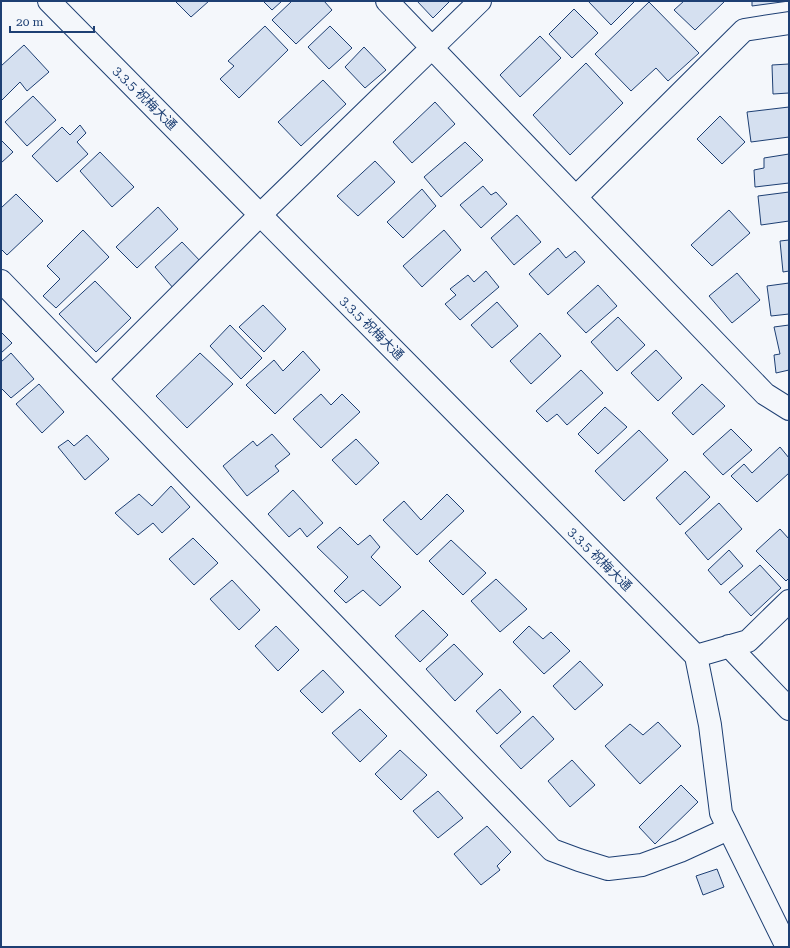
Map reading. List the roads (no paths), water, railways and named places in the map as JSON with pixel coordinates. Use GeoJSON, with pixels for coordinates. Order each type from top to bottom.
{"type":"FeatureCollection","features":[{"type":"Feature","properties":{"kind":"street","name":"3.3.5 祝梅大通"},"geometry":{"type":"LineString","coordinates":[[49,1],[696,656]]}},
{"type":"Feature","properties":{"kind":"street"},"geometry":{"type":"LineString","coordinates":[[387,1],[765,394],[789,409]]}},
{"type":"Feature","properties":{"kind":"street"},"geometry":{"type":"LineString","coordinates":[[96,379],[260,215],[480,1]]}},
{"type":"Feature","properties":{"kind":"street"},"geometry":{"type":"LineString","coordinates":[[576,197],[744,30],[789,23]]}},
{"type":"Feature","properties":{"kind":"street"},"geometry":{"type":"LineString","coordinates":[[1,281],[552,850],[579,860],[608,868],[642,865],[680,852],[728,829]]}},
{"type":"Feature","properties":{"kind":"street"},"geometry":{"type":"LineString","coordinates":[[787,947],[721,813],[710,725],[696,656],[748,641],[789,601]]}},
{"type":"Feature","properties":{"kind":"street"},"geometry":{"type":"LineString","coordinates":[[729,646],[789,709]]}}]}
